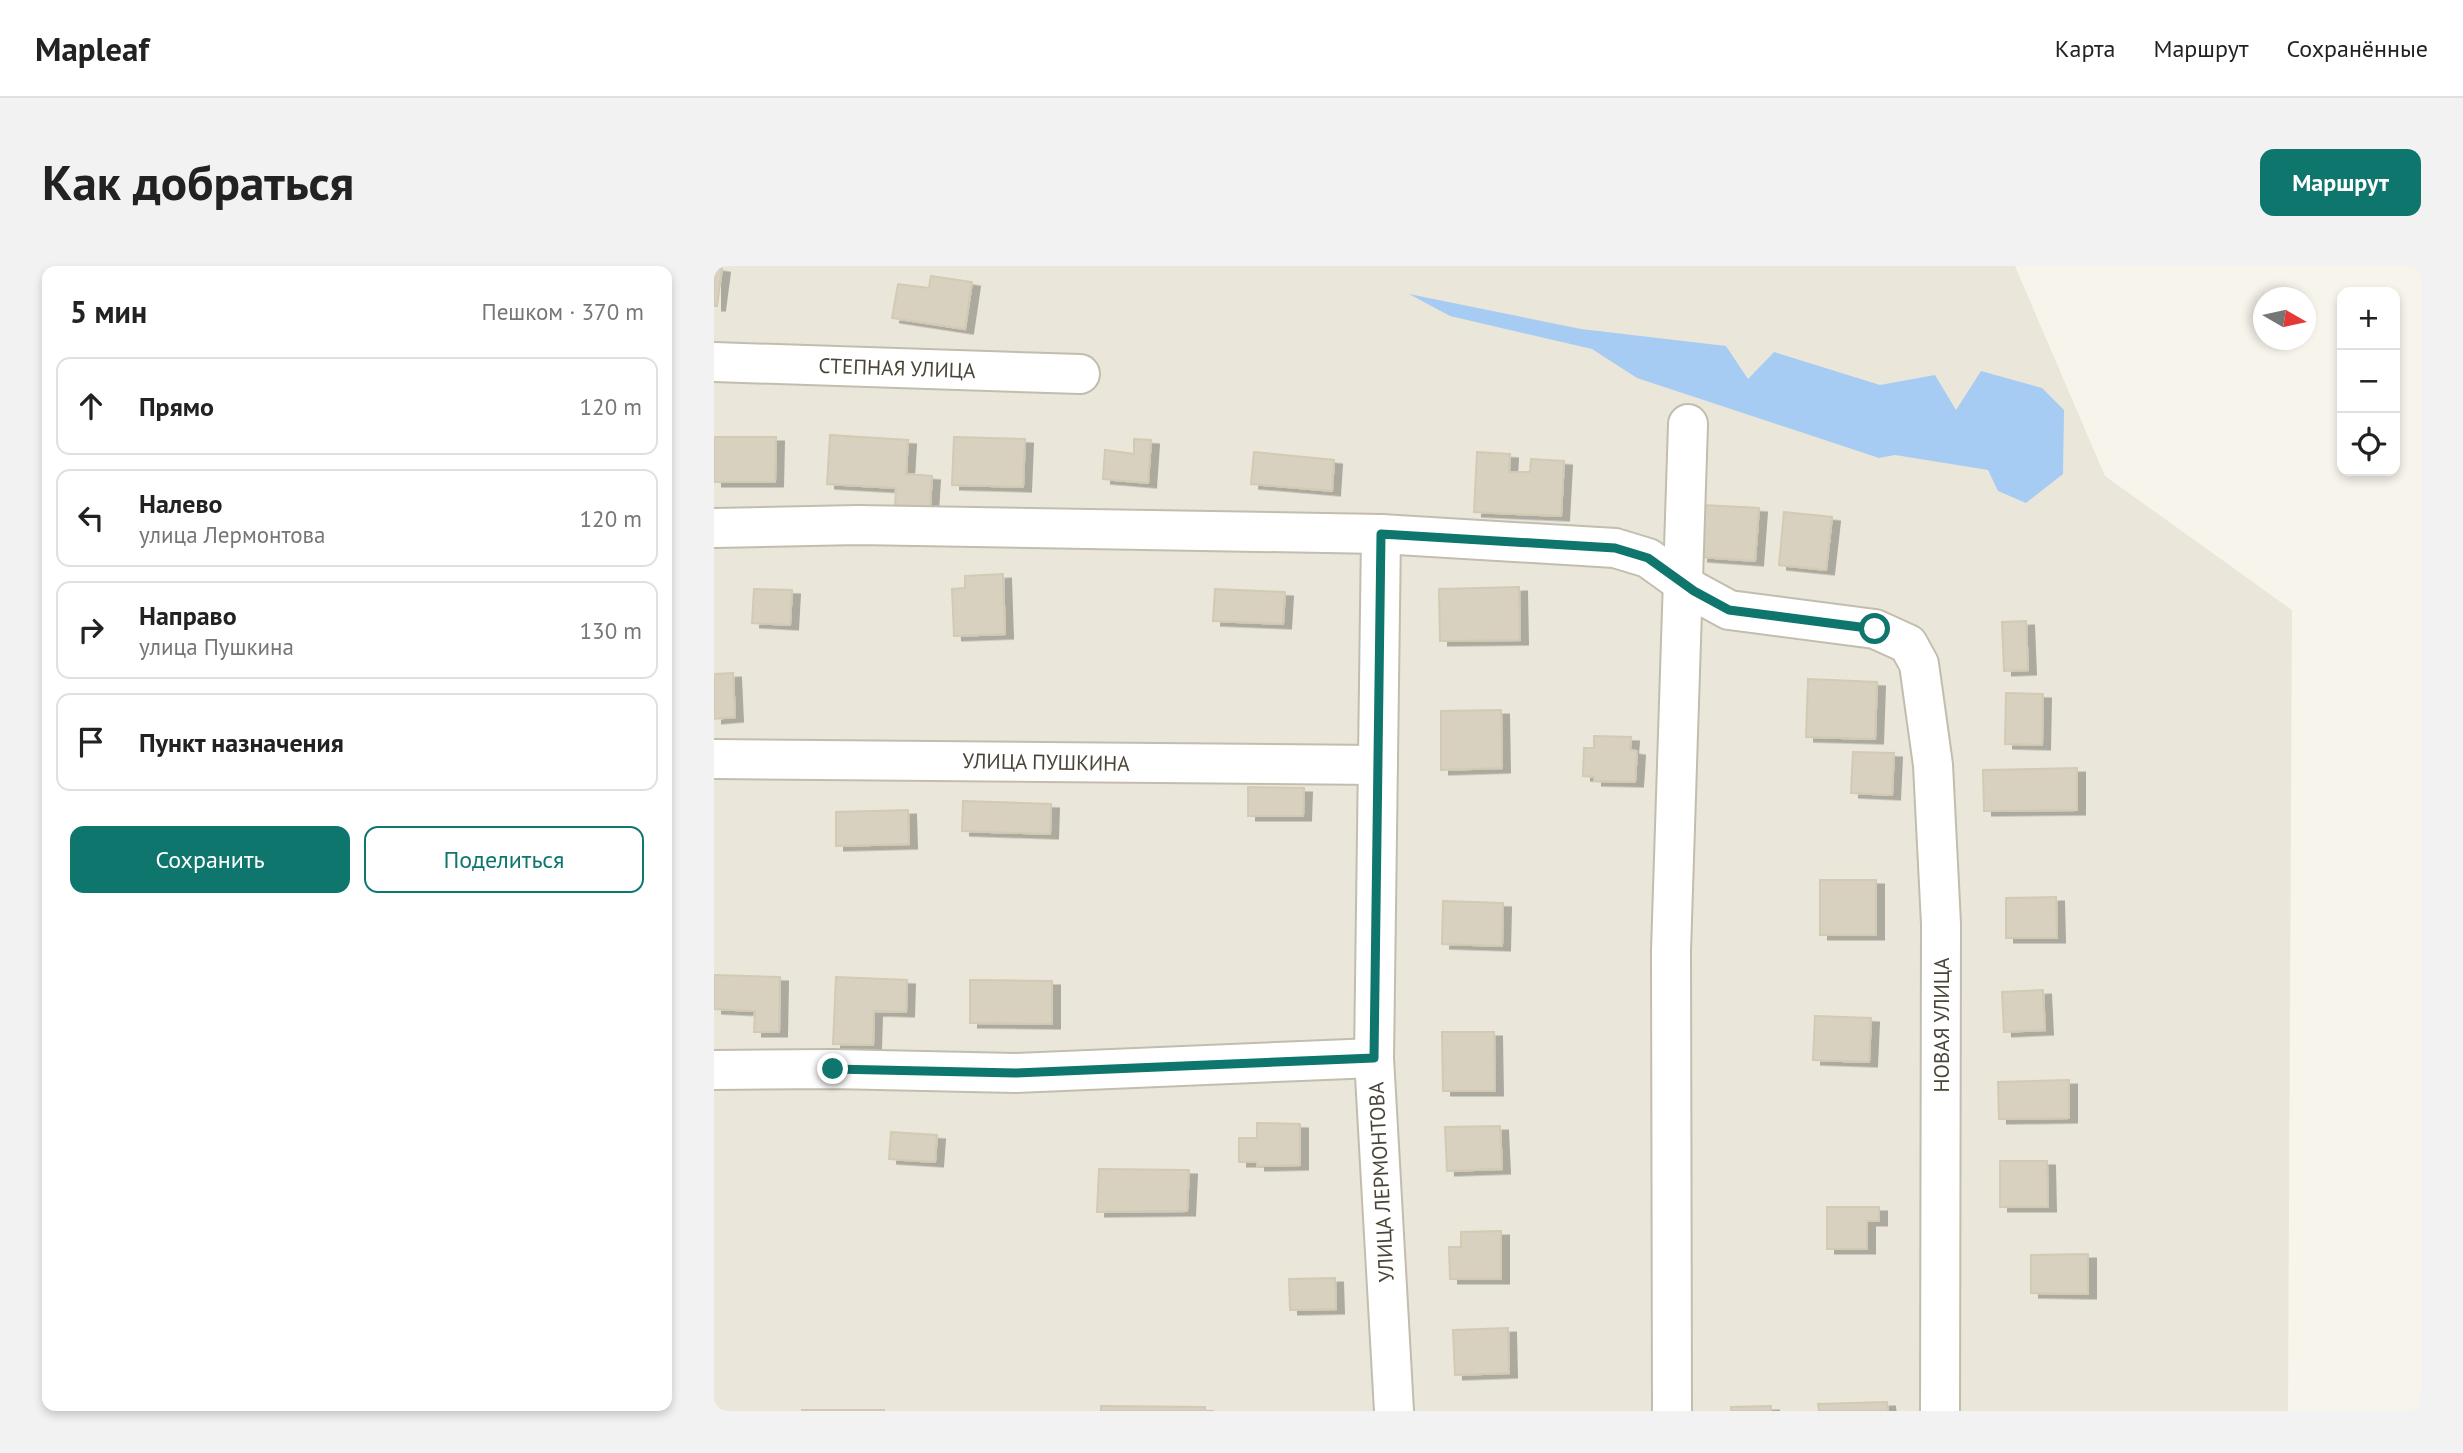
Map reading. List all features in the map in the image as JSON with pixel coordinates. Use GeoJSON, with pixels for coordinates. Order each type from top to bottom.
{"type":"FeatureCollection","features":[{"type":"Feature","properties":{"kind":"street","name":"СТЕПНАЯ УЛИЦА"},"geometry":{"type":"LineString","coordinates":[[714,362],[1080,374]]}},
{"type":"Feature","properties":{"kind":"street"},"geometry":{"type":"LineString","coordinates":[[1672,1411],[1671,951],[1688,424]]}},
{"type":"Feature","properties":{"kind":"street"},"geometry":{"type":"LineString","coordinates":[[714,528],[858,524],[1381,534],[1615,548],[1648,558],[1682,582]]}},
{"type":"Feature","properties":{"kind":"street","name":"УЛИЦА ЛЕРМОНТОВА"},"geometry":{"type":"LineString","coordinates":[[1381,534],[1374,1058],[1394,1411]]}},
{"type":"Feature","properties":{"kind":"street","name":"НОВАЯ УЛИЦА"},"geometry":{"type":"LineString","coordinates":[[1682,582],[1729,610],[1875,629],[1908,644],[1919,664],[1933,765],[1941,923],[1940,1411]]}},
{"type":"Feature","properties":{"kind":"street","name":"УЛИЦА ПУШКИНА"},"geometry":{"type":"LineString","coordinates":[[714,759],[1378,765]]}},
{"type":"Feature","properties":{"kind":"street"},"geometry":{"type":"LineString","coordinates":[[714,1070],[833,1069],[1015,1073],[1374,1058]]}},
{"type":"Feature","properties":{"kind":"shaded area"},"geometry":{"type":"Polygon","coordinates":[[[714,266],[2015,266],[2105,476],[2292,610],[2288,1411],[714,1411],[714,266]]]}},
{"type":"Feature","properties":{"kind":"water"},"geometry":{"type":"Polygon","coordinates":[[[1409,294],[1581,329],[1726,346],[1748,379],[1774,352],[1880,385],[1935,375],[1956,410],[1981,371],[2042,388],[2064,410],[2063,474],[2026,503],[1998,491],[1988,470],[1895,455],[1879,458],[1637,378],[1592,349],[1450,316],[1409,294]]]}},
{"type":"Feature","properties":{"kind":"building"},"geometry":{"type":"Polygon","coordinates":[[[714,267],[722,268],[717,306],[714,306],[714,267]]]}},
{"type":"Feature","properties":{"kind":"building"},"geometry":{"type":"Polygon","coordinates":[[[931,276],[972,282],[965,329],[892,318],[898,284],[929,288],[931,276]]]}},
{"type":"Feature","properties":{"kind":"building"},"geometry":{"type":"Polygon","coordinates":[[[830,435],[908,440],[906,474],[932,476],[930,507],[895,505],[896,488],[827,484],[830,435]]]}},
{"type":"Feature","properties":{"kind":"building"},"geometry":{"type":"Polygon","coordinates":[[[714,437],[776,437],[775,482],[714,482],[714,437]]]}},
{"type":"Feature","properties":{"kind":"building"},"geometry":{"type":"Polygon","coordinates":[[[954,437],[1025,439],[1023,487],[952,485],[954,437]]]}},
{"type":"Feature","properties":{"kind":"building"},"geometry":{"type":"Polygon","coordinates":[[[1134,439],[1151,440],[1148,483],[1103,479],[1105,450],[1134,454],[1134,439]]]}},
{"type":"Feature","properties":{"kind":"building"},"geometry":{"type":"Polygon","coordinates":[[[1254,452],[1334,460],[1332,491],[1251,484],[1254,452]]]}},
{"type":"Feature","properties":{"kind":"building"},"geometry":{"type":"Polygon","coordinates":[[[1477,452],[1510,454],[1509,472],[1530,472],[1531,459],[1564,461],[1561,516],[1474,512],[1477,452]]]}},
{"type":"Feature","properties":{"kind":"building"},"geometry":{"type":"Polygon","coordinates":[[[1703,505],[1759,508],[1755,561],[1700,557],[1703,505]]]}},
{"type":"Feature","properties":{"kind":"building"},"geometry":{"type":"Polygon","coordinates":[[[1784,512],[1832,517],[1826,570],[1779,565],[1784,512]]]}},
{"type":"Feature","properties":{"kind":"building"},"geometry":{"type":"Polygon","coordinates":[[[1003,574],[1005,634],[954,636],[952,589],[965,588],[965,576],[1003,574]]]}},
{"type":"Feature","properties":{"kind":"building"},"geometry":{"type":"Polygon","coordinates":[[[1519,587],[1520,640],[1440,641],[1439,589],[1519,587]]]}},
{"type":"Feature","properties":{"kind":"building"},"geometry":{"type":"Polygon","coordinates":[[[754,589],[792,590],[790,625],[752,623],[754,589]]]}},
{"type":"Feature","properties":{"kind":"building"},"geometry":{"type":"Polygon","coordinates":[[[1215,589],[1285,592],[1283,624],[1213,621],[1215,589]]]}},
{"type":"Feature","properties":{"kind":"building"},"geometry":{"type":"Polygon","coordinates":[[[2026,621],[2028,670],[2004,671],[2002,622],[2026,621]]]}},
{"type":"Feature","properties":{"kind":"building"},"geometry":{"type":"Polygon","coordinates":[[[733,673],[735,717],[714,719],[714,674],[733,673]]]}},
{"type":"Feature","properties":{"kind":"building"},"geometry":{"type":"Polygon","coordinates":[[[1808,679],[1877,682],[1875,739],[1806,737],[1808,679]]]}},
{"type":"Feature","properties":{"kind":"building"},"geometry":{"type":"Polygon","coordinates":[[[2006,693],[2043,694],[2042,745],[2005,744],[2006,693]]]}},
{"type":"Feature","properties":{"kind":"building"},"geometry":{"type":"Polygon","coordinates":[[[1501,710],[1502,768],[1441,770],[1441,711],[1501,710]]]}},
{"type":"Feature","properties":{"kind":"building"},"geometry":{"type":"Polygon","coordinates":[[[1594,736],[1631,737],[1630,750],[1637,751],[1635,782],[1594,781],[1594,777],[1583,776],[1584,748],[1594,748],[1594,736]]]}},
{"type":"Feature","properties":{"kind":"building"},"geometry":{"type":"Polygon","coordinates":[[[1853,752],[1894,753],[1892,795],[1851,793],[1853,752]]]}},
{"type":"Feature","properties":{"kind":"building"},"geometry":{"type":"Polygon","coordinates":[[[2077,768],[2077,810],[1984,811],[1983,770],[2077,768]]]}},
{"type":"Feature","properties":{"kind":"building"},"geometry":{"type":"Polygon","coordinates":[[[1248,787],[1304,788],[1303,816],[1248,816],[1248,787]]]}},
{"type":"Feature","properties":{"kind":"building"},"geometry":{"type":"Polygon","coordinates":[[[963,801],[1051,804],[1050,834],[962,831],[963,801]]]}},
{"type":"Feature","properties":{"kind":"building"},"geometry":{"type":"Polygon","coordinates":[[[908,810],[909,844],[836,846],[836,812],[908,810]]]}},
{"type":"Feature","properties":{"kind":"building"},"geometry":{"type":"Polygon","coordinates":[[[1820,880],[1876,880],[1876,935],[1820,935],[1820,880]]]}},
{"type":"Feature","properties":{"kind":"building"},"geometry":{"type":"Polygon","coordinates":[[[2056,897],[2057,938],[2006,938],[2006,898],[2056,897]]]}},
{"type":"Feature","properties":{"kind":"building"},"geometry":{"type":"Polygon","coordinates":[[[1443,901],[1503,903],[1502,946],[1442,944],[1443,901]]]}},
{"type":"Feature","properties":{"kind":"building"},"geometry":{"type":"Polygon","coordinates":[[[714,975],[780,977],[779,1032],[754,1032],[755,1011],[714,1009],[714,975]]]}},
{"type":"Feature","properties":{"kind":"building"},"geometry":{"type":"Polygon","coordinates":[[[836,977],[907,980],[906,1012],[874,1011],[873,1045],[833,1044],[836,977]]]}},
{"type":"Feature","properties":{"kind":"building"},"geometry":{"type":"Polygon","coordinates":[[[970,980],[1052,981],[1052,1024],[970,1023],[970,980]]]}},
{"type":"Feature","properties":{"kind":"building"},"geometry":{"type":"Polygon","coordinates":[[[2043,990],[2045,1030],[2004,1032],[2002,992],[2043,990]]]}},
{"type":"Feature","properties":{"kind":"building"},"geometry":{"type":"Polygon","coordinates":[[[1815,1016],[1871,1018],[1869,1062],[1813,1060],[1815,1016]]]}},
{"type":"Feature","properties":{"kind":"building"},"geometry":{"type":"Polygon","coordinates":[[[1442,1032],[1494,1032],[1495,1091],[1443,1091],[1442,1032]]]}},
{"type":"Feature","properties":{"kind":"building"},"geometry":{"type":"Polygon","coordinates":[[[2069,1080],[2069,1118],[1999,1119],[1998,1082],[2069,1080]]]}},
{"type":"Feature","properties":{"kind":"building"},"geometry":{"type":"Polygon","coordinates":[[[1257,1123],[1300,1124],[1300,1165],[1257,1166],[1257,1162],[1239,1162],[1239,1138],[1257,1138],[1257,1123]]]}},
{"type":"Feature","properties":{"kind":"building"},"geometry":{"type":"Polygon","coordinates":[[[1500,1126],[1502,1169],[1447,1171],[1445,1127],[1500,1126]]]}},
{"type":"Feature","properties":{"kind":"building"},"geometry":{"type":"Polygon","coordinates":[[[891,1132],[937,1135],[935,1162],[889,1159],[891,1132]]]}},
{"type":"Feature","properties":{"kind":"building"},"geometry":{"type":"Polygon","coordinates":[[[2000,1161],[2047,1161],[2048,1207],[2000,1207],[2000,1161]]]}},
{"type":"Feature","properties":{"kind":"building"},"geometry":{"type":"Polygon","coordinates":[[[1099,1169],[1189,1170],[1187,1211],[1097,1212],[1099,1169]]]}},
{"type":"Feature","properties":{"kind":"building"},"geometry":{"type":"Polygon","coordinates":[[[1827,1207],[1879,1207],[1879,1221],[1867,1221],[1867,1249],[1827,1249],[1827,1207]]]}},
{"type":"Feature","properties":{"kind":"building"},"geometry":{"type":"Polygon","coordinates":[[[1501,1231],[1501,1279],[1450,1279],[1449,1247],[1461,1247],[1461,1232],[1501,1231]]]}},
{"type":"Feature","properties":{"kind":"building"},"geometry":{"type":"Polygon","coordinates":[[[2088,1254],[2088,1294],[2031,1293],[2031,1255],[2088,1254]]]}},
{"type":"Feature","properties":{"kind":"building"},"geometry":{"type":"Polygon","coordinates":[[[1335,1278],[1336,1309],[1290,1310],[1289,1279],[1335,1278]]]}},
{"type":"Feature","properties":{"kind":"building"},"geometry":{"type":"Polygon","coordinates":[[[1508,1328],[1509,1373],[1455,1375],[1453,1330],[1508,1328]]]}},
{"type":"Feature","properties":{"kind":"building"},"geometry":{"type":"Polygon","coordinates":[[[1887,1402],[1888,1411],[1819,1411],[1818,1404],[1887,1402]]]}},
{"type":"Feature","properties":{"kind":"building"},"geometry":{"type":"Polygon","coordinates":[[[1101,1406],[1205,1407],[1205,1411],[1101,1411],[1101,1406]]]}},
{"type":"Feature","properties":{"kind":"building"},"geometry":{"type":"Polygon","coordinates":[[[1771,1406],[1771,1411],[1731,1411],[1731,1407],[1771,1406]]]}},
{"type":"Feature","properties":{"kind":"building"},"geometry":{"type":"Polygon","coordinates":[[[884,1410],[884,1411],[802,1411],[884,1410]]]}},
{"type":"Feature","properties":{"kind":"route"},"geometry":{"type":"LineString","coordinates":[[833,1069],[1015,1073],[1374,1058],[1381,534],[1615,548],[1648,558],[1694,591],[1729,610],[1875,629]]}}]}
